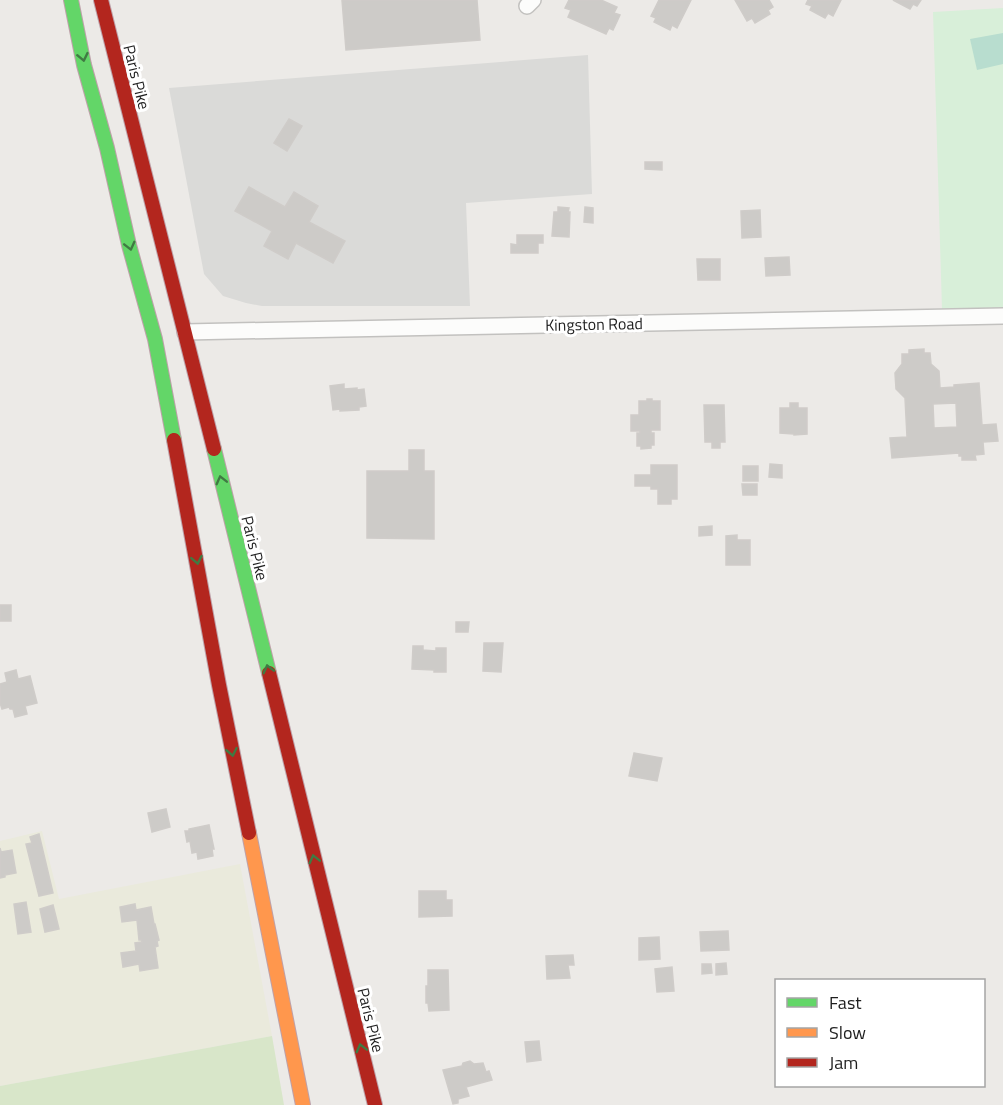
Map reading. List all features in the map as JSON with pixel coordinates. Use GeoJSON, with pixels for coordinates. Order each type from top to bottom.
{"type":"FeatureCollection","features":[{"type":"Feature","properties":{"kind":"highway","name":"Paris Pike"},"geometry":{"type":"LineString","coordinates":[[71,0],[84,65],[107,148],[129,245],[170,336],[204,599],[303,1105]]}},
{"type":"Feature","properties":{"kind":"highway","name":"Paris Pike"},"geometry":{"type":"LineString","coordinates":[[101,0],[170,336],[375,1105]]}},
{"type":"Feature","properties":{"kind":"street","name":"Kingston Road"},"geometry":{"type":"LineString","coordinates":[[170,336],[1003,316]]}},
{"type":"Feature","properties":{"kind":"shaded area"},"geometry":{"type":"Polygon","coordinates":[[[588,55],[592,194],[466,203],[470,306],[262,306],[223,296],[204,274],[169,88],[588,55]]]}},
{"type":"Feature","properties":{"kind":"shaded area"},"geometry":{"type":"Polygon","coordinates":[[[42,831],[59,899],[240,864],[272,1036],[0,1086],[0,841],[42,831]]]}},
{"type":"Feature","properties":{"kind":"green space"},"geometry":{"type":"Polygon","coordinates":[[[1003,8],[1003,308],[942,309],[933,12],[1003,8]]]}},
{"type":"Feature","properties":{"kind":"green space"},"geometry":{"type":"Polygon","coordinates":[[[1003,33],[1003,64],[977,70],[970,39],[1003,33]]]}},
{"type":"Feature","properties":{"kind":"green space"},"geometry":{"type":"Polygon","coordinates":[[[272,1036],[284,1105],[0,1105],[0,1086],[272,1036]]]}},
{"type":"Feature","properties":{"kind":"building"},"geometry":{"type":"Polygon","coordinates":[[[342,0],[477,0],[480,40],[346,50],[342,0]]]}},
{"type":"Feature","properties":{"kind":"building"},"geometry":{"type":"Polygon","coordinates":[[[569,0],[601,0],[617,7],[614,13],[620,15],[613,30],[609,28],[606,34],[568,17],[571,10],[565,8],[569,0]]]}},
{"type":"Feature","properties":{"kind":"building"},"geometry":{"type":"Polygon","coordinates":[[[659,0],[691,0],[677,28],[672,25],[670,30],[654,22],[656,18],[651,16],[659,0]]]}},
{"type":"Feature","properties":{"kind":"building"},"geometry":{"type":"Polygon","coordinates":[[[735,0],[769,0],[773,7],[768,10],[770,14],[755,23],[752,18],[747,21],[735,0]]]}},
{"type":"Feature","properties":{"kind":"building"},"geometry":{"type":"Polygon","coordinates":[[[808,0],[841,0],[833,16],[828,13],[825,18],[810,10],[812,6],[806,4],[808,0]]]}},
{"type":"Feature","properties":{"kind":"building"},"geometry":{"type":"Polygon","coordinates":[[[893,0],[921,0],[917,6],[913,4],[910,9],[893,0]]]}},
{"type":"Feature","properties":{"kind":"building"},"geometry":{"type":"Polygon","coordinates":[[[289,119],[302,126],[287,151],[274,143],[289,119]]]}},
{"type":"Feature","properties":{"kind":"building"},"geometry":{"type":"Polygon","coordinates":[[[645,162],[662,162],[662,170],[645,169],[645,162]]]}},
{"type":"Feature","properties":{"kind":"building"},"geometry":{"type":"Polygon","coordinates":[[[249,187],[285,207],[294,192],[318,206],[309,222],[345,241],[333,263],[296,243],[288,259],[264,246],[272,231],[235,211],[249,187]]]}},
{"type":"Feature","properties":{"kind":"building"},"geometry":{"type":"Polygon","coordinates":[[[558,207],[569,208],[569,237],[552,236],[554,212],[558,212],[558,207]]]}},
{"type":"Feature","properties":{"kind":"building"},"geometry":{"type":"Polygon","coordinates":[[[585,207],[593,208],[593,223],[584,222],[585,207]]]}},
{"type":"Feature","properties":{"kind":"building"},"geometry":{"type":"Polygon","coordinates":[[[760,210],[761,237],[742,238],[741,211],[760,210]]]}},
{"type":"Feature","properties":{"kind":"building"},"geometry":{"type":"Polygon","coordinates":[[[517,235],[543,235],[543,243],[538,243],[538,253],[511,253],[511,244],[517,245],[517,235]]]}},
{"type":"Feature","properties":{"kind":"building"},"geometry":{"type":"Polygon","coordinates":[[[789,257],[790,275],[766,276],[765,258],[789,257]]]}},
{"type":"Feature","properties":{"kind":"building"},"geometry":{"type":"Polygon","coordinates":[[[697,259],[720,259],[720,280],[698,280],[697,259]]]}},
{"type":"Feature","properties":{"kind":"building"},"geometry":{"type":"Polygon","coordinates":[[[924,349],[924,353],[930,353],[931,364],[939,371],[940,388],[979,383],[982,425],[996,424],[998,441],[983,442],[984,454],[975,455],[976,460],[962,460],[959,453],[892,458],[890,438],[907,437],[905,398],[896,389],[895,373],[902,364],[902,354],[909,354],[909,350],[924,349]],[[956,403],[933,404],[934,428],[957,427],[956,403]]]}},
{"type":"Feature","properties":{"kind":"building"},"geometry":{"type":"Polygon","coordinates":[[[344,384],[344,389],[364,389],[366,406],[359,407],[359,410],[333,410],[330,386],[344,384]]]}},
{"type":"Feature","properties":{"kind":"building"},"geometry":{"type":"Polygon","coordinates":[[[647,399],[660,401],[660,430],[651,430],[651,433],[654,433],[654,445],[651,445],[651,448],[641,449],[641,446],[637,446],[637,433],[640,431],[631,431],[631,415],[639,415],[639,401],[647,401],[647,399]]]}},
{"type":"Feature","properties":{"kind":"building"},"geometry":{"type":"Polygon","coordinates":[[[790,403],[798,403],[798,408],[807,408],[807,434],[780,433],[780,408],[790,408],[790,403]]]}},
{"type":"Feature","properties":{"kind":"building"},"geometry":{"type":"Polygon","coordinates":[[[704,405],[724,405],[725,442],[720,442],[720,448],[712,448],[712,442],[705,442],[704,405]]]}},
{"type":"Feature","properties":{"kind":"building"},"geometry":{"type":"Polygon","coordinates":[[[409,450],[424,450],[424,471],[434,471],[434,539],[367,538],[367,471],[409,471],[409,450]]]}},
{"type":"Feature","properties":{"kind":"building"},"geometry":{"type":"Polygon","coordinates":[[[770,464],[782,465],[782,478],[769,477],[770,464]]]}},
{"type":"Feature","properties":{"kind":"building"},"geometry":{"type":"Polygon","coordinates":[[[651,465],[677,465],[677,499],[671,499],[671,504],[658,504],[658,489],[651,489],[651,486],[635,486],[635,475],[651,475],[651,465]]]}},
{"type":"Feature","properties":{"kind":"building"},"geometry":{"type":"Polygon","coordinates":[[[743,466],[758,466],[758,481],[743,481],[743,466]]]}},
{"type":"Feature","properties":{"kind":"building"},"geometry":{"type":"Polygon","coordinates":[[[742,484],[757,484],[757,495],[743,495],[742,484]]]}},
{"type":"Feature","properties":{"kind":"building"},"geometry":{"type":"Polygon","coordinates":[[[712,526],[712,535],[699,536],[699,527],[712,526]]]}},
{"type":"Feature","properties":{"kind":"building"},"geometry":{"type":"Polygon","coordinates":[[[737,535],[737,540],[750,540],[750,565],[726,565],[726,536],[737,535]]]}},
{"type":"Feature","properties":{"kind":"building"},"geometry":{"type":"Polygon","coordinates":[[[0,605],[11,605],[11,621],[0,621],[0,605]]]}},
{"type":"Feature","properties":{"kind":"building"},"geometry":{"type":"Polygon","coordinates":[[[456,622],[469,622],[468,632],[456,632],[456,622]]]}},
{"type":"Feature","properties":{"kind":"building"},"geometry":{"type":"Polygon","coordinates":[[[484,643],[503,643],[501,672],[483,671],[484,643]]]}},
{"type":"Feature","properties":{"kind":"building"},"geometry":{"type":"Polygon","coordinates":[[[413,646],[423,646],[423,650],[436,651],[436,648],[446,648],[446,672],[412,669],[413,646]]]}},
{"type":"Feature","properties":{"kind":"building"},"geometry":{"type":"Polygon","coordinates":[[[16,670],[18,679],[30,676],[37,703],[25,706],[27,714],[15,717],[13,709],[9,707],[2,709],[0,684],[7,682],[5,673],[16,670]]]}},
{"type":"Feature","properties":{"kind":"building"},"geometry":{"type":"Polygon","coordinates":[[[634,753],[662,758],[657,781],[629,776],[634,753]]]}},
{"type":"Feature","properties":{"kind":"building"},"geometry":{"type":"Polygon","coordinates":[[[166,809],[170,827],[152,832],[148,813],[166,809]]]}},
{"type":"Feature","properties":{"kind":"building"},"geometry":{"type":"Polygon","coordinates":[[[209,825],[214,849],[212,849],[213,856],[198,859],[197,852],[192,853],[185,831],[209,825]]]}},
{"type":"Feature","properties":{"kind":"building"},"geometry":{"type":"Polygon","coordinates":[[[39,834],[53,893],[39,896],[26,844],[32,843],[30,837],[39,834]]]}},
{"type":"Feature","properties":{"kind":"building"},"geometry":{"type":"Polygon","coordinates":[[[0,848],[1,852],[12,850],[16,873],[0,878],[0,848]]]}},
{"type":"Feature","properties":{"kind":"building"},"geometry":{"type":"Polygon","coordinates":[[[419,891],[446,891],[446,900],[452,900],[452,916],[419,917],[419,891]]]}},
{"type":"Feature","properties":{"kind":"building"},"geometry":{"type":"Polygon","coordinates":[[[26,902],[31,932],[18,934],[14,904],[26,902]]]}},
{"type":"Feature","properties":{"kind":"building"},"geometry":{"type":"Polygon","coordinates":[[[135,904],[136,910],[151,907],[159,940],[157,941],[158,946],[155,947],[158,968],[140,971],[139,964],[123,967],[121,953],[136,951],[135,943],[142,942],[139,940],[137,920],[122,922],[120,907],[135,904]]]}},
{"type":"Feature","properties":{"kind":"building"},"geometry":{"type":"Polygon","coordinates":[[[53,905],[59,929],[45,932],[40,909],[53,905]]]}},
{"type":"Feature","properties":{"kind":"building"},"geometry":{"type":"Polygon","coordinates":[[[728,931],[729,950],[701,951],[700,932],[728,931]]]}},
{"type":"Feature","properties":{"kind":"building"},"geometry":{"type":"Polygon","coordinates":[[[659,937],[660,959],[639,960],[639,938],[659,937]]]}},
{"type":"Feature","properties":{"kind":"building"},"geometry":{"type":"Polygon","coordinates":[[[573,955],[574,965],[568,965],[570,978],[547,979],[546,956],[573,955]]]}},
{"type":"Feature","properties":{"kind":"building"},"geometry":{"type":"Polygon","coordinates":[[[726,963],[727,974],[716,975],[716,964],[726,963]]]}},
{"type":"Feature","properties":{"kind":"building"},"geometry":{"type":"Polygon","coordinates":[[[702,964],[711,964],[712,973],[702,974],[702,964]]]}},
{"type":"Feature","properties":{"kind":"building"},"geometry":{"type":"Polygon","coordinates":[[[672,967],[674,991],[657,992],[655,969],[672,967]]]}},
{"type":"Feature","properties":{"kind":"building"},"geometry":{"type":"Polygon","coordinates":[[[428,970],[448,970],[449,1010],[429,1011],[428,1003],[426,1003],[428,970]]]}},
{"type":"Feature","properties":{"kind":"building"},"geometry":{"type":"Polygon","coordinates":[[[539,1041],[541,1060],[527,1062],[525,1042],[539,1041]]]}},
{"type":"Feature","properties":{"kind":"building"},"geometry":{"type":"Polygon","coordinates":[[[470,1061],[474,1064],[483,1063],[492,1080],[466,1087],[469,1096],[458,1099],[458,1103],[453,1104],[443,1070],[462,1066],[463,1063],[470,1061]]]}},
{"type":"Feature","properties":{"kind":"traffic: fast"},"geometry":{"type":"LineString","coordinates":[[71,0],[84,65],[155,339],[174,440]]}},
{"type":"Feature","properties":{"kind":"traffic: fast"},"geometry":{"type":"LineString","coordinates":[[214,449],[269,673]]}},
{"type":"Feature","properties":{"kind":"traffic: slow"},"geometry":{"type":"LineString","coordinates":[[249,833],[303,1105]]}},
{"type":"Feature","properties":{"kind":"traffic: jam"},"geometry":{"type":"LineString","coordinates":[[101,0],[214,449]]}},
{"type":"Feature","properties":{"kind":"traffic: jam"},"geometry":{"type":"LineString","coordinates":[[174,440],[249,833]]}},
{"type":"Feature","properties":{"kind":"traffic: jam"},"geometry":{"type":"LineString","coordinates":[[269,673],[375,1105]]}}]}
